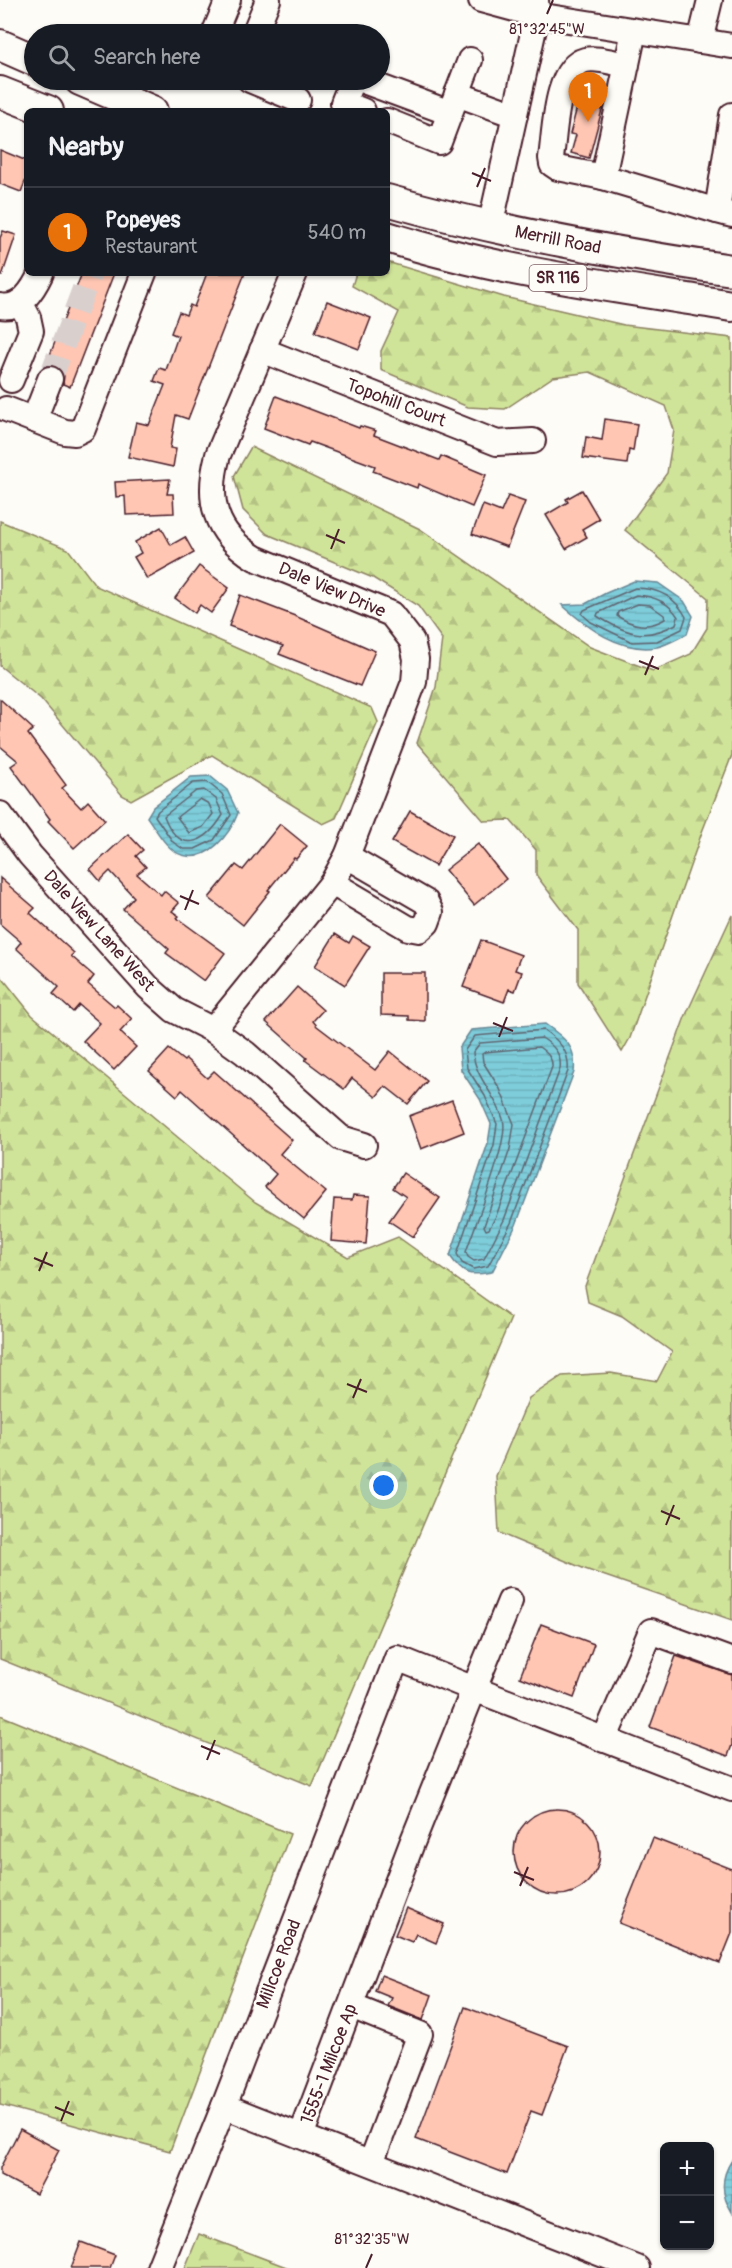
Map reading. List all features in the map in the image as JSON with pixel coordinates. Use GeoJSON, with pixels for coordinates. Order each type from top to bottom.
{"type":"FeatureCollection","features":[{"type":"Feature","properties":{"kind":"main road"},"geometry":{"type":"LineString","coordinates":[[0,45],[24,56]]}},
{"type":"Feature","properties":{"kind":"main road"},"geometry":{"type":"LineString","coordinates":[[103,90],[145,108]]}},
{"type":"Feature","properties":{"kind":"main road"},"geometry":{"type":"LineString","coordinates":[[0,92],[40,108]]}},
{"type":"Feature","properties":{"kind":"main road","name":"Merrill Road"},"geometry":{"type":"LineString","coordinates":[[390,201],[490,227],[661,260],[732,270]]}},
{"type":"Feature","properties":{"kind":"main road","name":"Merrill Road"},"geometry":{"type":"LineString","coordinates":[[390,238],[473,261],[603,287],[732,306]]}},
{"type":"Feature","properties":{"kind":"street"},"geometry":{"type":"LineString","coordinates":[[218,24],[228,0]]}},
{"type":"Feature","properties":{"kind":"street"},"geometry":{"type":"LineString","coordinates":[[258,24],[268,0]]}},
{"type":"Feature","properties":{"kind":"street"},"geometry":{"type":"LineString","coordinates":[[481,0],[537,8],[634,31],[732,46]]}},
{"type":"Feature","properties":{"kind":"street"},"geometry":{"type":"LineString","coordinates":[[700,41],[710,0]]}},
{"type":"Feature","properties":{"kind":"street"},"geometry":{"type":"LineString","coordinates":[[490,227],[537,8]]}},
{"type":"Feature","properties":{"kind":"street"},"geometry":{"type":"LineString","coordinates":[[603,177],[634,31]]}},
{"type":"Feature","properties":{"kind":"street"},"geometry":{"type":"LineString","coordinates":[[627,64],[592,59],[578,63],[572,70],[560,94],[552,164],[558,168],[603,177],[725,213],[732,115]]}},
{"type":"Feature","properties":{"kind":"street"},"geometry":{"type":"LineString","coordinates":[[390,122],[439,142],[470,60]]}},
{"type":"Feature","properties":{"kind":"street"},"geometry":{"type":"LineString","coordinates":[[554,141],[565,134],[574,77],[586,69],[604,71],[613,83],[606,127],[612,132]]}},
{"type":"Feature","properties":{"kind":"street"},"geometry":{"type":"LineString","coordinates":[[521,87],[560,94]]}},
{"type":"Feature","properties":{"kind":"street"},"geometry":{"type":"LineString","coordinates":[[390,88],[453,104],[515,115]]}},
{"type":"Feature","properties":{"kind":"street"},"geometry":{"type":"LineString","coordinates":[[274,90],[298,100]]}},
{"type":"Feature","properties":{"kind":"street"},"geometry":{"type":"LineString","coordinates":[[348,90],[343,103],[356,108]]}},
{"type":"Feature","properties":{"kind":"street"},"geometry":{"type":"LineString","coordinates":[[390,207],[438,214]]}},
{"type":"Feature","properties":{"kind":"street"},"geometry":{"type":"LineString","coordinates":[[11,381],[30,331],[28,317],[10,304],[29,294],[39,276]]}},
{"type":"Feature","properties":{"kind":"street"},"geometry":{"type":"LineString","coordinates":[[6,409],[65,432],[75,433],[83,429],[143,276]]}},
{"type":"Feature","properties":{"kind":"street","name":"Dale View Drive"},"geometry":{"type":"LineString","coordinates":[[213,1030],[332,883],[347,856],[414,682],[416,659],[412,641],[391,614],[255,558],[241,549],[220,523],[212,492],[213,474],[294,276]]}},
{"type":"Feature","properties":{"kind":"street","name":"Topohill Court"},"geometry":{"type":"LineString","coordinates":[[262,350],[497,443],[533,441]]}},
{"type":"Feature","properties":{"kind":"street"},"geometry":{"type":"LineString","coordinates":[[34,420],[50,379]]}},
{"type":"Feature","properties":{"kind":"street","name":"Dale View Lane West"},"geometry":{"type":"LineString","coordinates":[[0,814],[30,855],[148,987],[174,1010],[213,1030],[245,1053],[341,1138],[364,1145]]}},
{"type":"Feature","properties":{"kind":"street"},"geometry":{"type":"LineString","coordinates":[[332,883],[408,928],[419,930],[427,923],[431,912],[426,902],[347,856]]}},
{"type":"Feature","properties":{"kind":"street","name":"1555-1 Milcoe Ap"},"geometry":{"type":"LineString","coordinates":[[510,1601],[412,1843],[301,2136],[637,2268]]}},
{"type":"Feature","properties":{"kind":"street"},"geometry":{"type":"LineString","coordinates":[[604,1740],[651,1631],[732,1661]]}},
{"type":"Feature","properties":{"kind":"street","name":"Millcoe Road"},"geometry":{"type":"LineString","coordinates":[[159,2268],[225,2106],[397,1658],[474,1689]]}},
{"type":"Feature","properties":{"kind":"street"},"geometry":{"type":"LineString","coordinates":[[474,1689],[732,1789]]}},
{"type":"Feature","properties":{"kind":"street"},"geometry":{"type":"LineString","coordinates":[[351,2006],[420,2034],[371,2163]]}},
{"type":"Feature","properties":{"kind":"street"},"geometry":{"type":"LineString","coordinates":[[225,2106],[301,2136]]}},
{"type":"Feature","properties":{"kind":"green space"},"geometry":{"type":"Polygon","coordinates":[[[390,263],[504,297],[624,325],[732,338],[732,755],[702,832],[630,1038],[622,1052],[578,983],[578,930],[536,875],[536,850],[510,820],[484,821],[417,743],[436,687],[442,639],[418,606],[373,578],[267,534],[243,510],[234,476],[251,447],[420,529],[590,647],[653,671],[691,654],[707,628],[708,598],[625,530],[667,473],[674,430],[666,406],[590,372],[553,377],[505,409],[468,407],[381,370],[381,351],[399,312],[352,286],[355,276],[390,276],[390,263]]]}},
{"type":"Feature","properties":{"kind":"green space"},"geometry":{"type":"Polygon","coordinates":[[[0,521],[68,549],[96,586],[372,708],[378,722],[336,818],[323,824],[212,755],[131,800],[122,795],[41,699],[0,666],[0,521]]]}},
{"type":"Feature","properties":{"kind":"green space"},"geometry":{"type":"Polygon","coordinates":[[[732,915],[732,1620],[585,1569],[499,1533],[496,1476],[529,1398],[562,1376],[611,1373],[657,1381],[672,1352],[622,1316],[588,1302],[585,1286],[685,1017],[732,915]]]}},
{"type":"Feature","properties":{"kind":"green space"},"geometry":{"type":"Polygon","coordinates":[[[0,975],[32,1015],[255,1202],[348,1257],[398,1237],[511,1318],[312,1786],[0,1659],[0,975]]]}},
{"type":"Feature","properties":{"kind":"green space"},"geometry":{"type":"Polygon","coordinates":[[[0,1715],[290,1834],[170,2151],[0,2105],[0,1715]]]}},
{"type":"Feature","properties":{"kind":"green space"},"geometry":{"type":"Polygon","coordinates":[[[199,2234],[289,2268],[185,2268],[199,2234]]]}},
{"type":"Feature","properties":{"kind":"water"},"geometry":{"type":"Polygon","coordinates":[[[634,581],[658,583],[684,601],[693,616],[687,634],[657,647],[630,646],[605,637],[562,605],[585,604],[634,581]]]}},
{"type":"Feature","properties":{"kind":"water"},"geometry":{"type":"Polygon","coordinates":[[[210,776],[227,790],[238,813],[224,838],[209,851],[201,855],[182,855],[171,849],[147,817],[153,807],[191,777],[210,776]]]}},
{"type":"Feature","properties":{"kind":"water"},"geometry":{"type":"Polygon","coordinates":[[[545,1024],[568,1044],[574,1056],[574,1072],[516,1225],[492,1272],[468,1273],[459,1268],[450,1256],[488,1143],[491,1124],[480,1099],[461,1070],[459,1048],[471,1030],[545,1024]]]}},
{"type":"Feature","properties":{"kind":"water"},"geometry":{"type":"Polygon","coordinates":[[[732,2160],[732,2212],[723,2186],[725,2173],[732,2160]]]}},
{"type":"Feature","properties":{"kind":"building"},"geometry":{"type":"Polygon","coordinates":[[[582,88],[606,95],[589,158],[571,153],[576,135],[570,134],[582,88]]]}},
{"type":"Feature","properties":{"kind":"building"},"geometry":{"type":"Polygon","coordinates":[[[0,150],[24,160],[24,184],[21,192],[0,184],[0,150]]]}},
{"type":"Feature","properties":{"kind":"building"},"geometry":{"type":"Polygon","coordinates":[[[3,231],[16,235],[2,276],[0,276],[0,238],[3,231]]]}},
{"type":"Feature","properties":{"kind":"building"},"geometry":{"type":"Polygon","coordinates":[[[81,276],[113,276],[70,387],[63,384],[64,376],[61,370],[55,366],[46,365],[81,276]]]}},
{"type":"Feature","properties":{"kind":"building"},"geometry":{"type":"Polygon","coordinates":[[[206,276],[244,276],[188,419],[176,415],[170,448],[176,449],[173,467],[128,457],[136,422],[149,425],[165,385],[154,381],[159,368],[166,370],[178,336],[171,333],[179,312],[186,315],[190,305],[194,307],[206,276]]]}},
{"type":"Feature","properties":{"kind":"building"},"geometry":{"type":"Polygon","coordinates":[[[327,301],[371,318],[359,349],[315,332],[327,301]]]}},
{"type":"Feature","properties":{"kind":"building"},"geometry":{"type":"Polygon","coordinates":[[[276,396],[359,428],[360,426],[376,431],[374,435],[439,460],[441,456],[486,475],[472,507],[418,484],[417,488],[373,471],[375,466],[310,442],[308,445],[264,428],[276,396]]]}},
{"type":"Feature","properties":{"kind":"building"},"geometry":{"type":"Polygon","coordinates":[[[605,419],[637,424],[633,451],[629,450],[627,464],[583,458],[586,437],[602,440],[605,419]]]}},
{"type":"Feature","properties":{"kind":"building"},"geometry":{"type":"Polygon","coordinates":[[[170,479],[167,494],[173,494],[174,513],[126,515],[125,496],[116,497],[115,482],[170,479]]]}},
{"type":"Feature","properties":{"kind":"building"},"geometry":{"type":"Polygon","coordinates":[[[582,490],[599,519],[582,529],[587,537],[566,549],[546,515],[568,502],[566,499],[582,490]]]}},
{"type":"Feature","properties":{"kind":"building"},"geometry":{"type":"Polygon","coordinates":[[[508,496],[525,502],[507,547],[472,534],[483,505],[501,512],[508,496]]]}},
{"type":"Feature","properties":{"kind":"building"},"geometry":{"type":"Polygon","coordinates":[[[161,527],[171,545],[185,537],[194,553],[147,579],[134,557],[141,553],[135,542],[161,527]]]}},
{"type":"Feature","properties":{"kind":"building"},"geometry":{"type":"Polygon","coordinates":[[[199,566],[229,588],[211,613],[200,605],[195,613],[175,598],[199,566]]]}},
{"type":"Feature","properties":{"kind":"building"},"geometry":{"type":"Polygon","coordinates":[[[240,595],[375,651],[360,686],[279,654],[283,646],[229,626],[240,595]]]}},
{"type":"Feature","properties":{"kind":"building"},"geometry":{"type":"Polygon","coordinates":[[[0,699],[33,729],[28,734],[66,785],[62,788],[81,808],[88,801],[105,820],[74,848],[48,821],[50,819],[11,766],[18,761],[0,746],[0,699]]]}},
{"type":"Feature","properties":{"kind":"building"},"geometry":{"type":"Polygon","coordinates":[[[410,811],[453,835],[435,866],[392,842],[410,811]]]}},
{"type":"Feature","properties":{"kind":"building"},"geometry":{"type":"Polygon","coordinates":[[[280,824],[307,846],[268,890],[270,891],[243,925],[209,898],[236,865],[243,870],[280,824]]]}},
{"type":"Feature","properties":{"kind":"building"},"geometry":{"type":"Polygon","coordinates":[[[128,834],[143,850],[136,856],[146,867],[137,874],[161,895],[164,891],[179,903],[172,911],[179,916],[177,918],[225,953],[204,981],[166,953],[169,949],[123,909],[134,897],[110,871],[100,881],[90,869],[128,834]]]}},
{"type":"Feature","properties":{"kind":"building"},"geometry":{"type":"Polygon","coordinates":[[[478,844],[506,879],[474,905],[445,870],[478,844]]]}},
{"type":"Feature","properties":{"kind":"building"},"geometry":{"type":"Polygon","coordinates":[[[0,878],[35,908],[30,913],[74,953],[71,956],[94,976],[88,984],[132,1019],[120,1032],[136,1047],[114,1070],[83,1041],[100,1023],[79,1005],[73,1012],[53,994],[59,987],[16,948],[21,942],[0,924],[0,878]]]}},
{"type":"Feature","properties":{"kind":"building"},"geometry":{"type":"Polygon","coordinates":[[[335,934],[349,943],[353,936],[370,946],[345,985],[315,966],[335,934]]]}},
{"type":"Feature","properties":{"kind":"building"},"geometry":{"type":"Polygon","coordinates":[[[481,940],[521,955],[515,970],[522,972],[515,991],[509,989],[504,1002],[463,987],[481,940]]]}},
{"type":"Feature","properties":{"kind":"building"},"geometry":{"type":"Polygon","coordinates":[[[381,973],[425,973],[425,1021],[409,1020],[409,1016],[381,1015],[381,973]]]}},
{"type":"Feature","properties":{"kind":"building"},"geometry":{"type":"Polygon","coordinates":[[[297,987],[323,1010],[313,1021],[317,1026],[375,1070],[390,1051],[427,1081],[408,1104],[385,1086],[376,1097],[352,1078],[344,1089],[305,1060],[307,1058],[266,1022],[297,987]]]}},
{"type":"Feature","properties":{"kind":"building"},"geometry":{"type":"Polygon","coordinates":[[[169,1049],[184,1061],[186,1059],[207,1078],[214,1071],[292,1140],[280,1154],[326,1192],[304,1219],[265,1187],[276,1174],[182,1090],[177,1096],[149,1071],[169,1049]]]}},
{"type":"Feature","properties":{"kind":"building"},"geometry":{"type":"Polygon","coordinates":[[[452,1100],[464,1132],[421,1149],[409,1116],[452,1100]]]}},
{"type":"Feature","properties":{"kind":"building"},"geometry":{"type":"Polygon","coordinates":[[[403,1173],[440,1198],[413,1237],[389,1221],[406,1197],[393,1188],[403,1173]]]}},
{"type":"Feature","properties":{"kind":"building"},"geometry":{"type":"Polygon","coordinates":[[[353,1195],[370,1196],[366,1244],[331,1241],[334,1199],[352,1200],[353,1195]]]}},
{"type":"Feature","properties":{"kind":"building"},"geometry":{"type":"Polygon","coordinates":[[[541,1624],[594,1644],[574,1698],[520,1677],[541,1624]]]}},
{"type":"Feature","properties":{"kind":"building"},"geometry":{"type":"Polygon","coordinates":[[[676,1656],[732,1675],[732,1745],[728,1756],[650,1727],[676,1656]]]}},
{"type":"Feature","properties":{"kind":"building"},"geometry":{"type":"Polygon","coordinates":[[[557,1809],[573,1813],[587,1822],[596,1836],[600,1852],[596,1868],[587,1882],[573,1891],[557,1895],[541,1891],[527,1882],[518,1868],[514,1852],[518,1836],[527,1822],[541,1813],[557,1809]]]}},
{"type":"Feature","properties":{"kind":"building"},"geometry":{"type":"Polygon","coordinates":[[[653,1838],[732,1869],[732,1933],[720,1963],[619,1923],[653,1838]]]}},
{"type":"Feature","properties":{"kind":"building"},"geometry":{"type":"Polygon","coordinates":[[[406,1908],[444,1924],[436,1943],[416,1934],[412,1942],[395,1935],[406,1908]]]}},
{"type":"Feature","properties":{"kind":"building"},"geometry":{"type":"Polygon","coordinates":[[[381,1975],[432,1995],[423,2020],[388,2006],[392,1998],[375,1991],[381,1975]]]}},
{"type":"Feature","properties":{"kind":"building"},"geometry":{"type":"Polygon","coordinates":[[[465,2007],[568,2046],[542,2115],[531,2111],[507,2174],[416,2139],[465,2007]]]}},
{"type":"Feature","properties":{"kind":"building"},"geometry":{"type":"Polygon","coordinates":[[[20,2129],[59,2150],[36,2194],[0,2175],[0,2168],[20,2129]]]}},
{"type":"Feature","properties":{"kind":"building"},"geometry":{"type":"Polygon","coordinates":[[[81,2242],[115,2255],[110,2268],[71,2268],[81,2242]]]}},
{"type":"Feature","properties":{"kind":"tunnel"},"geometry":{"type":"LineString","coordinates":[[50,379],[89,276]]}},
{"type":"Feature","properties":{"kind":"place","name":"Popeyes"},"geometry":{"type":"Point","coordinates":[588,122]}}]}
